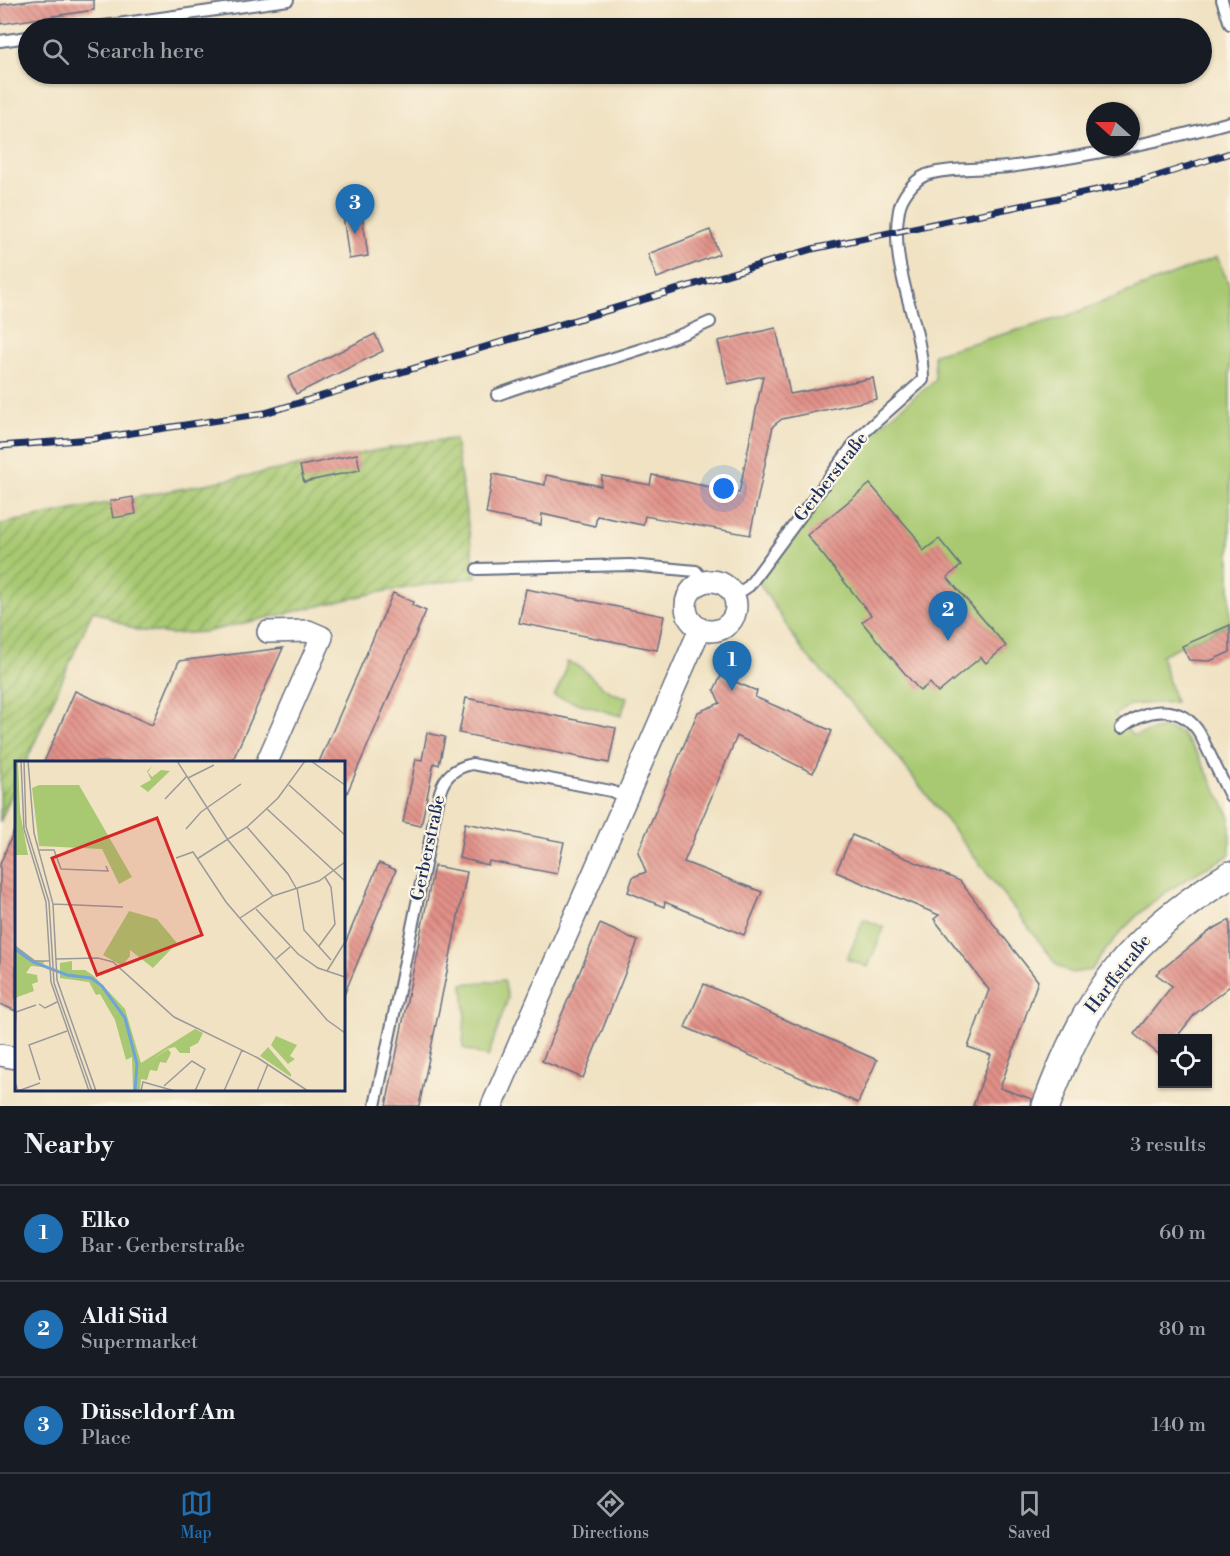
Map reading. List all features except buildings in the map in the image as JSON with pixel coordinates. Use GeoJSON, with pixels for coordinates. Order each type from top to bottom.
{"type":"FeatureCollection","features":[{"type":"Feature","properties":{"kind":"street"},"geometry":{"type":"LineString","coordinates":[[704,581],[725,584],[734,596],[736,607],[734,616],[728,625],[711,632],[700,630],[687,615],[686,601],[694,586],[704,581]]}},
{"type":"Feature","properties":{"kind":"street"},"geometry":{"type":"LineString","coordinates":[[492,1106],[700,630]]}},
{"type":"Feature","properties":{"kind":"street"},"geometry":{"type":"LineString","coordinates":[[267,761],[322,637],[308,631],[268,632]]}},
{"type":"Feature","properties":{"kind":"street","name":"Harffstraße"},"geometry":{"type":"LineString","coordinates":[[1047,1106],[1075,1035],[1108,981],[1171,914],[1230,875]]}},
{"type":"Feature","properties":{"kind":"street"},"geometry":{"type":"LineString","coordinates":[[0,1055],[15,1059]]}},
{"type":"Feature","properties":{"kind":"lane"},"geometry":{"type":"LineString","coordinates":[[159,18],[288,0]]}},
{"type":"Feature","properties":{"kind":"lane"},"geometry":{"type":"LineString","coordinates":[[1222,0],[1230,24]]}},
{"type":"Feature","properties":{"kind":"lane"},"geometry":{"type":"LineString","coordinates":[[0,41],[18,38]]}},
{"type":"Feature","properties":{"kind":"lane","name":"Gerberstraße"},"geometry":{"type":"LineString","coordinates":[[734,596],[750,586],[860,436],[923,380],[923,359],[902,277],[897,223],[899,207],[906,194],[925,175],[993,170],[1082,157],[1158,142],[1230,122]]}},
{"type":"Feature","properties":{"kind":"lane"},"geometry":{"type":"LineString","coordinates":[[497,395],[540,379],[684,334],[710,322]]}},
{"type":"Feature","properties":{"kind":"lane"},"geometry":{"type":"LineString","coordinates":[[477,569],[630,566],[696,571],[704,581]]}},
{"type":"Feature","properties":{"kind":"lane"},"geometry":{"type":"LineString","coordinates":[[1121,728],[1144,713],[1159,711],[1184,717],[1200,734],[1230,796]]}},
{"type":"Feature","properties":{"kind":"lane","name":"Gerberstraße"},"geometry":{"type":"LineString","coordinates":[[375,1106],[440,792],[450,773],[460,766],[472,764],[611,791],[628,798]]}},
{"type":"Feature","properties":{"kind":"green space"},"geometry":{"type":"Polygon","coordinates":[[[1217,257],[1230,287],[1230,624],[1161,655],[1175,702],[1130,705],[1115,715],[1133,736],[1163,728],[1180,732],[1198,755],[1230,817],[1230,855],[1187,878],[1152,902],[1121,931],[1091,970],[1072,973],[1058,966],[883,738],[803,651],[758,581],[860,438],[877,428],[935,380],[934,354],[1067,316],[1217,257]]]}},
{"type":"Feature","properties":{"kind":"green space"},"geometry":{"type":"Polygon","coordinates":[[[455,439],[476,577],[375,593],[205,632],[171,634],[136,630],[93,610],[26,761],[15,761],[15,786],[0,822],[0,524],[420,442],[455,439]]]}},
{"type":"Feature","properties":{"kind":"green space"},"geometry":{"type":"Polygon","coordinates":[[[567,662],[582,669],[607,690],[627,697],[621,716],[554,696],[563,678],[567,662]]]}},
{"type":"Feature","properties":{"kind":"green space"},"geometry":{"type":"Polygon","coordinates":[[[864,919],[884,928],[868,967],[847,959],[864,919]]]}},
{"type":"Feature","properties":{"kind":"green space"},"geometry":{"type":"Polygon","coordinates":[[[504,980],[508,998],[488,1057],[463,1048],[465,1013],[463,984],[504,980]]]}},
{"type":"Feature","properties":{"kind":"railway"},"geometry":{"type":"LineString","coordinates":[[0,446],[92,439],[265,413],[812,249],[1145,180],[1230,153]]}},
{"type":"Feature","properties":{"kind":"place","name":"Düsseldorf Am"},"geometry":{"type":"Point","coordinates":[355,234]}},
{"type":"Feature","properties":{"kind":"place","name":"Aldi Süd"},"geometry":{"type":"Point","coordinates":[948,641]}},
{"type":"Feature","properties":{"kind":"place","name":"Elko"},"geometry":{"type":"Point","coordinates":[732,691]}}]}
